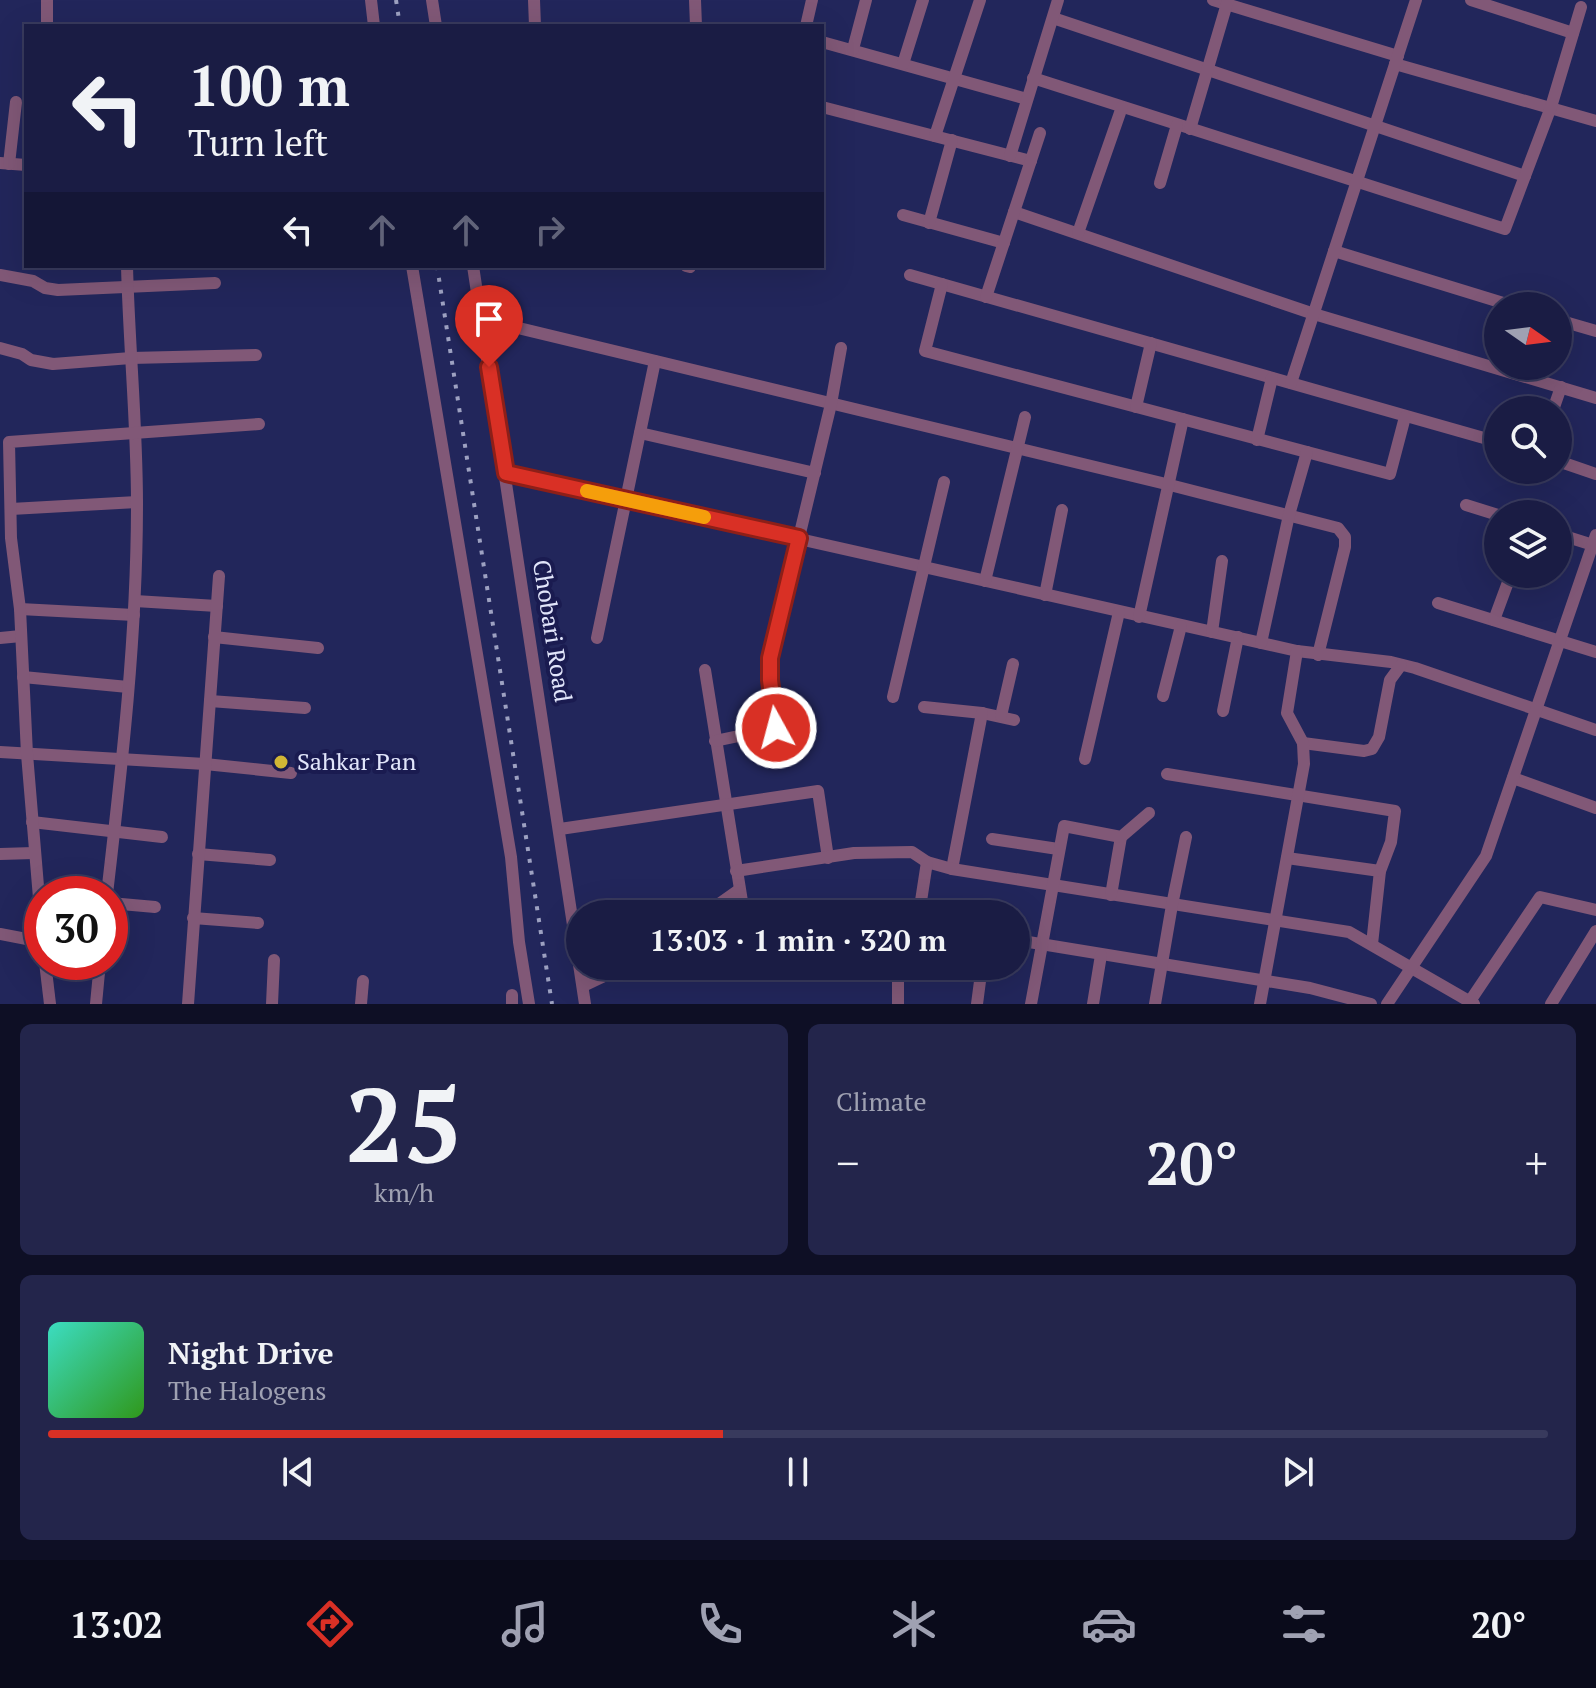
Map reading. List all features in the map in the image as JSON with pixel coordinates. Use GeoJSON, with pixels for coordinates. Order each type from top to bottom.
{"type":"FeatureCollection","features":[{"type":"Feature","properties":{"kind":"street"},"geometry":{"type":"LineString","coordinates":[[47,0],[47,24]]}},
{"type":"Feature","properties":{"kind":"street"},"geometry":{"type":"LineString","coordinates":[[371,0],[374,24]]}},
{"type":"Feature","properties":{"kind":"street"},"geometry":{"type":"LineString","coordinates":[[432,0],[436,24]]}},
{"type":"Feature","properties":{"kind":"street"},"geometry":{"type":"LineString","coordinates":[[534,0],[535,24]]}},
{"type":"Feature","properties":{"kind":"street"},"geometry":{"type":"LineString","coordinates":[[695,0],[695,24]]}},
{"type":"Feature","properties":{"kind":"street"},"geometry":{"type":"LineString","coordinates":[[806,24],[812,0]]}},
{"type":"Feature","properties":{"kind":"street"},"geometry":{"type":"LineString","coordinates":[[853,49],[866,0]]}},
{"type":"Feature","properties":{"kind":"street"},"geometry":{"type":"LineString","coordinates":[[903,64],[923,0]]}},
{"type":"Feature","properties":{"kind":"street"},"geometry":{"type":"LineString","coordinates":[[935,136],[980,0]]}},
{"type":"Feature","properties":{"kind":"street"},"geometry":{"type":"LineString","coordinates":[[1010,156],[1058,0]]}},
{"type":"Feature","properties":{"kind":"street"},"geometry":{"type":"LineString","coordinates":[[1213,0],[1596,121]]}},
{"type":"Feature","properties":{"kind":"street"},"geometry":{"type":"LineString","coordinates":[[1291,383],[1416,0]]}},
{"type":"Feature","properties":{"kind":"street"},"geometry":{"type":"LineString","coordinates":[[1471,0],[1491,3],[1573,33]]}},
{"type":"Feature","properties":{"kind":"street"},"geometry":{"type":"LineString","coordinates":[[1160,183],[1207,69],[1227,2]]}},
{"type":"Feature","properties":{"kind":"street"},"geometry":{"type":"LineString","coordinates":[[1033,78],[1505,229],[1551,107],[1581,7]]}},
{"type":"Feature","properties":{"kind":"street"},"geometry":{"type":"LineString","coordinates":[[1053,18],[1525,176]]}},
{"type":"Feature","properties":{"kind":"street"},"geometry":{"type":"LineString","coordinates":[[824,42],[1027,99]]}},
{"type":"Feature","properties":{"kind":"street"},"geometry":{"type":"LineString","coordinates":[[5,163],[16,102]]}},
{"type":"Feature","properties":{"kind":"street"},"geometry":{"type":"LineString","coordinates":[[1078,233],[1122,107]]}},
{"type":"Feature","properties":{"kind":"street"},"geometry":{"type":"LineString","coordinates":[[824,108],[1031,161]]}},
{"type":"Feature","properties":{"kind":"street"},"geometry":{"type":"LineString","coordinates":[[986,297],[1040,133]]}},
{"type":"Feature","properties":{"kind":"street"},"geometry":{"type":"LineString","coordinates":[[929,223],[952,140]]}},
{"type":"Feature","properties":{"kind":"street"},"geometry":{"type":"LineString","coordinates":[[1014,212],[1314,314],[1596,398]]}},
{"type":"Feature","properties":{"kind":"street"},"geometry":{"type":"LineString","coordinates":[[903,215],[1004,243]]}},
{"type":"Feature","properties":{"kind":"street"},"geometry":{"type":"LineString","coordinates":[[1334,251],[1484,297]]}},
{"type":"Feature","properties":{"kind":"street"},"geometry":{"type":"LineString","coordinates":[[33,281],[35,268]]}},
{"type":"Feature","properties":{"kind":"street"},"geometry":{"type":"LineString","coordinates":[[109,876],[135,601],[137,502],[127,268]]}},
{"type":"Feature","properties":{"kind":"street"},"geometry":{"type":"LineString","coordinates":[[412,268],[511,857],[529,1004]]}},
{"type":"Feature","properties":{"kind":"street","name":"Chobari Road"},"geometry":{"type":"LineString","coordinates":[[473,268],[585,1004]]}},
{"type":"Feature","properties":{"kind":"street"},"geometry":{"type":"LineString","coordinates":[[0,275],[33,281],[45,288],[58,290],[215,283]]}},
{"type":"Feature","properties":{"kind":"street"},"geometry":{"type":"LineString","coordinates":[[910,275],[1484,438]]}},
{"type":"Feature","properties":{"kind":"street"},"geometry":{"type":"LineString","coordinates":[[942,284],[925,351],[1390,474],[1405,417]]}},
{"type":"Feature","properties":{"kind":"street"},"geometry":{"type":"LineString","coordinates":[[481,319],[1338,528],[1345,537],[1345,547],[1318,655]]}},
{"type":"Feature","properties":{"kind":"street"},"geometry":{"type":"LineString","coordinates":[[1572,324],[1596,331]]}},
{"type":"Feature","properties":{"kind":"street"},"geometry":{"type":"LineString","coordinates":[[1136,407],[1151,343]]}},
{"type":"Feature","properties":{"kind":"street"},"geometry":{"type":"LineString","coordinates":[[0,348],[31,360],[53,364],[131,358],[256,355]]}},
{"type":"Feature","properties":{"kind":"street"},"geometry":{"type":"LineString","coordinates":[[776,728],[770,658],[831,404],[841,348]]}},
{"type":"Feature","properties":{"kind":"street"},"geometry":{"type":"LineString","coordinates":[[597,638],[655,361]]}},
{"type":"Feature","properties":{"kind":"street"},"geometry":{"type":"LineString","coordinates":[[1257,440],[1272,378]]}},
{"type":"Feature","properties":{"kind":"street"},"geometry":{"type":"LineString","coordinates":[[1558,396],[1561,387]]}},
{"type":"Feature","properties":{"kind":"street"},"geometry":{"type":"LineString","coordinates":[[985,581],[1025,417]]}},
{"type":"Feature","properties":{"kind":"street"},"geometry":{"type":"LineString","coordinates":[[1139,617],[1166,484],[1183,419]]}},
{"type":"Feature","properties":{"kind":"street"},"geometry":{"type":"LineString","coordinates":[[37,876],[20,609],[6,538],[11,509],[9,442],[259,424]]}},
{"type":"Feature","properties":{"kind":"street"},"geometry":{"type":"LineString","coordinates":[[640,433],[815,473]]}},
{"type":"Feature","properties":{"kind":"street"},"geometry":{"type":"LineString","coordinates":[[1261,643],[1289,515],[1307,452]]}},
{"type":"Feature","properties":{"kind":"street"},"geometry":{"type":"LineString","coordinates":[[1572,466],[1596,474]]}},
{"type":"Feature","properties":{"kind":"street"},"geometry":{"type":"LineString","coordinates":[[506,473],[1297,651],[1396,664],[1596,730]]}},
{"type":"Feature","properties":{"kind":"street"},"geometry":{"type":"LineString","coordinates":[[893,697],[944,482]]}},
{"type":"Feature","properties":{"kind":"street"},"geometry":{"type":"LineString","coordinates":[[11,509],[137,502]]}},
{"type":"Feature","properties":{"kind":"street"},"geometry":{"type":"LineString","coordinates":[[1466,505],[1484,511]]}},
{"type":"Feature","properties":{"kind":"street"},"geometry":{"type":"LineString","coordinates":[[1045,595],[1062,510]]}},
{"type":"Feature","properties":{"kind":"street"},"geometry":{"type":"LineString","coordinates":[[1387,1004],[1486,856],[1594,547],[1572,539]]}},
{"type":"Feature","properties":{"kind":"street"},"geometry":{"type":"LineString","coordinates":[[1212,632],[1222,561]]}},
{"type":"Feature","properties":{"kind":"street"},"geometry":{"type":"LineString","coordinates":[[188,1004],[219,576]]}},
{"type":"Feature","properties":{"kind":"street"},"geometry":{"type":"LineString","coordinates":[[1494,620],[1506,588]]}},
{"type":"Feature","properties":{"kind":"street"},"geometry":{"type":"LineString","coordinates":[[135,601],[217,606]]}},
{"type":"Feature","properties":{"kind":"street"},"geometry":{"type":"LineString","coordinates":[[1438,603],[1596,652]]}},
{"type":"Feature","properties":{"kind":"street"},"geometry":{"type":"LineString","coordinates":[[20,609],[134,615]]}},
{"type":"Feature","properties":{"kind":"street"},"geometry":{"type":"LineString","coordinates":[[1085,759],[1119,612]]}},
{"type":"Feature","properties":{"kind":"street"},"geometry":{"type":"LineString","coordinates":[[1163,696],[1181,626]]}},
{"type":"Feature","properties":{"kind":"street"},"geometry":{"type":"LineString","coordinates":[[0,638],[21,636]]}},
{"type":"Feature","properties":{"kind":"street"},"geometry":{"type":"LineString","coordinates":[[214,637],[318,648]]}},
{"type":"Feature","properties":{"kind":"street"},"geometry":{"type":"LineString","coordinates":[[1223,711],[1238,637]]}},
{"type":"Feature","properties":{"kind":"street"},"geometry":{"type":"LineString","coordinates":[[1260,1004],[1304,764],[1301,740],[1287,717],[1297,651]]}},
{"type":"Feature","properties":{"kind":"street"},"geometry":{"type":"LineString","coordinates":[[924,707],[1008,718],[1013,664]]}},
{"type":"Feature","properties":{"kind":"street"},"geometry":{"type":"LineString","coordinates":[[1301,740],[1364,751],[1372,749],[1379,737],[1396,664]]}},
{"type":"Feature","properties":{"kind":"street"},"geometry":{"type":"LineString","coordinates":[[705,670],[741,900]]}},
{"type":"Feature","properties":{"kind":"street"},"geometry":{"type":"LineString","coordinates":[[23,677],[128,687]]}},
{"type":"Feature","properties":{"kind":"street"},"geometry":{"type":"LineString","coordinates":[[210,701],[305,708]]}},
{"type":"Feature","properties":{"kind":"street"},"geometry":{"type":"LineString","coordinates":[[952,869],[982,713]]}},
{"type":"Feature","properties":{"kind":"street"},"geometry":{"type":"LineString","coordinates":[[715,741],[805,722]]}},
{"type":"Feature","properties":{"kind":"street"},"geometry":{"type":"LineString","coordinates":[[0,752],[205,764],[291,773]]}},
{"type":"Feature","properties":{"kind":"street"},"geometry":{"type":"LineString","coordinates":[[1167,774],[1395,811],[1391,842],[1380,871],[1372,944]]}},
{"type":"Feature","properties":{"kind":"street"},"geometry":{"type":"LineString","coordinates":[[1513,778],[1596,808]]}},
{"type":"Feature","properties":{"kind":"street"},"geometry":{"type":"LineString","coordinates":[[560,829],[818,791],[828,858]]}},
{"type":"Feature","properties":{"kind":"street"},"geometry":{"type":"LineString","coordinates":[[1111,895],[1121,837],[1149,813]]}},
{"type":"Feature","properties":{"kind":"street"},"geometry":{"type":"LineString","coordinates":[[32,822],[162,837]]}},
{"type":"Feature","properties":{"kind":"street"},"geometry":{"type":"LineString","coordinates":[[1031,1004],[1064,826],[1121,837]]}},
{"type":"Feature","properties":{"kind":"street"},"geometry":{"type":"LineString","coordinates":[[1155,1004],[1186,837]]}},
{"type":"Feature","properties":{"kind":"street"},"geometry":{"type":"LineString","coordinates":[[992,839],[1058,849]]}},
{"type":"Feature","properties":{"kind":"street"},"geometry":{"type":"LineString","coordinates":[[736,871],[854,853],[912,852],[927,862],[952,869],[1342,930],[1372,944],[1471,1003],[1540,897],[1596,910]]}},
{"type":"Feature","properties":{"kind":"street"},"geometry":{"type":"LineString","coordinates":[[0,854],[34,853]]}},
{"type":"Feature","properties":{"kind":"street"},"geometry":{"type":"LineString","coordinates":[[198,854],[270,860]]}},
{"type":"Feature","properties":{"kind":"street"},"geometry":{"type":"LineString","coordinates":[[1287,858],[1380,871]]}},
{"type":"Feature","properties":{"kind":"street"},"geometry":{"type":"LineString","coordinates":[[921,900],[927,862]]}},
{"type":"Feature","properties":{"kind":"street"},"geometry":{"type":"LineString","coordinates":[[725,900],[739,890]]}},
{"type":"Feature","properties":{"kind":"street"},"geometry":{"type":"LineString","coordinates":[[128,905],[155,907]]}},
{"type":"Feature","properties":{"kind":"street"},"geometry":{"type":"LineString","coordinates":[[193,918],[258,923]]}},
{"type":"Feature","properties":{"kind":"street"},"geometry":{"type":"LineString","coordinates":[[1551,1004],[1596,931]]}},
{"type":"Feature","properties":{"kind":"street"},"geometry":{"type":"LineString","coordinates":[[0,934],[24,939]]}},
{"type":"Feature","properties":{"kind":"street"},"geometry":{"type":"LineString","coordinates":[[1030,942],[1329,992],[1371,1004]]}},
{"type":"Feature","properties":{"kind":"street"},"geometry":{"type":"LineString","coordinates":[[1093,1004],[1101,955]]}},
{"type":"Feature","properties":{"kind":"street"},"geometry":{"type":"LineString","coordinates":[[272,1004],[274,960]]}},
{"type":"Feature","properties":{"kind":"street"},"geometry":{"type":"LineString","coordinates":[[47,980],[50,1004]]}},
{"type":"Feature","properties":{"kind":"street"},"geometry":{"type":"LineString","coordinates":[[96,1004],[98,980]]}},
{"type":"Feature","properties":{"kind":"street"},"geometry":{"type":"LineString","coordinates":[[583,986],[596,980]]}},
{"type":"Feature","properties":{"kind":"street"},"geometry":{"type":"LineString","coordinates":[[898,980],[898,1004]]}},
{"type":"Feature","properties":{"kind":"street"},"geometry":{"type":"LineString","coordinates":[[977,1004],[980,980]]}},
{"type":"Feature","properties":{"kind":"street"},"geometry":{"type":"LineString","coordinates":[[361,1004],[363,981]]}},
{"type":"Feature","properties":{"kind":"railway"},"geometry":{"type":"LineString","coordinates":[[396,0],[400,24]]}},
{"type":"Feature","properties":{"kind":"railway"},"geometry":{"type":"LineString","coordinates":[[437,268],[552,1004]]}},
{"type":"Feature","properties":{"kind":"slow traffic"},"geometry":{"type":"LineString","coordinates":[[587,491],[704,517]]}},
{"type":"Feature","properties":{"kind":"place","name":"Sahkar Pan"},"geometry":{"type":"Point","coordinates":[281,762]}},
{"type":"Feature","properties":{"kind":"route"},"geometry":{"type":"LineString","coordinates":[[489,367],[506,473],[799,538],[770,658],[776,728]]}}]}
